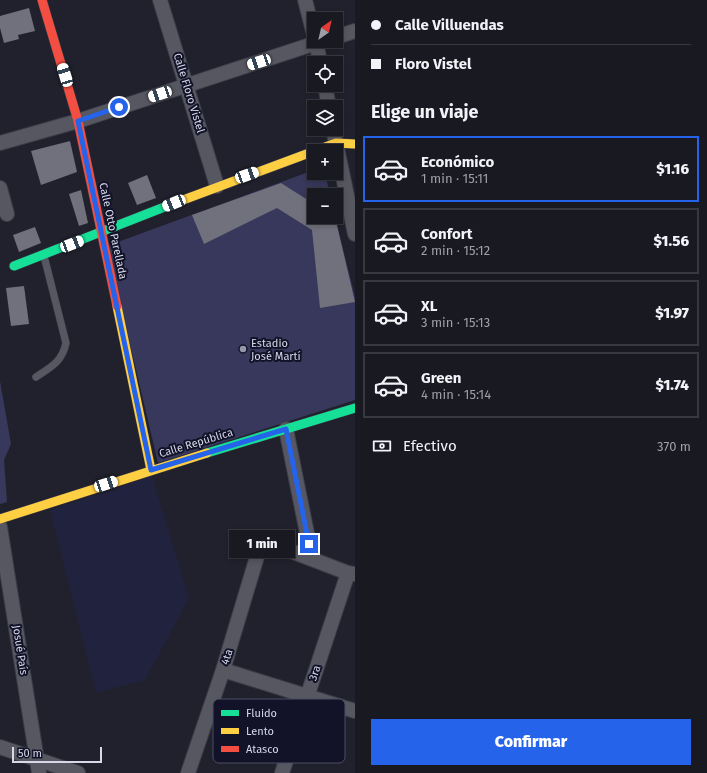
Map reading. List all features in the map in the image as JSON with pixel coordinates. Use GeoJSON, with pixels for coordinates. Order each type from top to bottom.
{"type":"FeatureCollection","features":[{"type":"Feature","properties":{"kind":"street","name":"Calle Otto Parellada"},"geometry":{"type":"LineString","coordinates":[[42,0],[78,121],[151,470]]}},
{"type":"Feature","properties":{"kind":"street","name":"Calle Floro Vistel"},"geometry":{"type":"LineString","coordinates":[[160,0],[217,186]]}},
{"type":"Feature","properties":{"kind":"street"},"geometry":{"type":"LineString","coordinates":[[305,0],[309,12]]}},
{"type":"Feature","properties":{"kind":"street"},"geometry":{"type":"LineString","coordinates":[[343,35],[355,31]]}},
{"type":"Feature","properties":{"kind":"street"},"geometry":{"type":"LineString","coordinates":[[0,143],[78,121],[307,43]]}},
{"type":"Feature","properties":{"kind":"street"},"geometry":{"type":"LineString","coordinates":[[335,136],[355,234]]}},
{"type":"Feature","properties":{"kind":"street"},"geometry":{"type":"LineString","coordinates":[[14,266],[101,233],[335,136],[355,144]]}},
{"type":"Feature","properties":{"kind":"street"},"geometry":{"type":"LineString","coordinates":[[0,188],[7,214]]}},
{"type":"Feature","properties":{"kind":"street","name":"Calle República"},"geometry":{"type":"LineString","coordinates":[[0,519],[151,470],[355,408]]}},
{"type":"Feature","properties":{"kind":"street"},"geometry":{"type":"LineString","coordinates":[[286,429],[312,558],[352,573]]}},
{"type":"Feature","properties":{"kind":"street","name":"Josué País"},"geometry":{"type":"LineString","coordinates":[[0,528],[38,766]]}},
{"type":"Feature","properties":{"kind":"street","name":"4ta"},"geometry":{"type":"LineString","coordinates":[[213,699],[262,540],[312,558]]}},
{"type":"Feature","properties":{"kind":"street","name":"3ra"},"geometry":{"type":"LineString","coordinates":[[306,699],[352,573]]}},
{"type":"Feature","properties":{"kind":"street"},"geometry":{"type":"LineString","coordinates":[[223,670],[317,699]]}},
{"type":"Feature","properties":{"kind":"street","name":"4ta"},"geometry":{"type":"LineString","coordinates":[[188,773],[213,699]]}},
{"type":"Feature","properties":{"kind":"street"},"geometry":{"type":"LineString","coordinates":[[345,708],[355,711]]}},
{"type":"Feature","properties":{"kind":"street"},"geometry":{"type":"LineString","coordinates":[[0,748],[38,766],[78,773]]}},
{"type":"Feature","properties":{"kind":"street","name":"3ra"},"geometry":{"type":"LineString","coordinates":[[282,773],[285,763]]}},
{"type":"Feature","properties":{"kind":"lane"},"geometry":{"type":"LineString","coordinates":[[36,377],[57,362],[64,354],[66,343],[44,254]]}},
{"type":"Feature","properties":{"kind":"shaded area","name":"Estadio José Martí"},"geometry":{"type":"Polygon","coordinates":[[[307,173],[307,180],[327,180],[328,188],[307,188],[307,224],[337,224],[355,297],[355,400],[158,463],[107,246],[307,173]]]}},
{"type":"Feature","properties":{"kind":"shaded area"},"geometry":{"type":"Polygon","coordinates":[[[0,381],[11,444],[4,460],[7,502],[0,504],[0,381]]]}},
{"type":"Feature","properties":{"kind":"shaded area"},"geometry":{"type":"Polygon","coordinates":[[[152,476],[189,598],[145,680],[96,693],[50,510],[152,476]]]}},
{"type":"Feature","properties":{"kind":"building"},"geometry":{"type":"Polygon","coordinates":[[[29,8],[35,31],[18,35],[19,39],[4,43],[0,28],[0,16],[29,8]]]}},
{"type":"Feature","properties":{"kind":"building"},"geometry":{"type":"Polygon","coordinates":[[[70,141],[77,172],[41,185],[31,151],[70,141]]]}},
{"type":"Feature","properties":{"kind":"building"},"geometry":{"type":"Polygon","coordinates":[[[147,175],[156,198],[137,205],[128,183],[147,175]]]}},
{"type":"Feature","properties":{"kind":"building"},"geometry":{"type":"Polygon","coordinates":[[[281,183],[307,200],[307,224],[337,224],[355,302],[320,308],[312,230],[277,208],[204,244],[192,215],[281,183]]]}},
{"type":"Feature","properties":{"kind":"building"},"geometry":{"type":"Polygon","coordinates":[[[81,190],[88,223],[79,226],[69,194],[81,190]]]}},
{"type":"Feature","properties":{"kind":"building"},"geometry":{"type":"Polygon","coordinates":[[[35,227],[41,243],[19,252],[13,235],[35,227]]]}},
{"type":"Feature","properties":{"kind":"building"},"geometry":{"type":"Polygon","coordinates":[[[24,286],[29,324],[11,326],[6,288],[24,286]]]}},
{"type":"Feature","properties":{"kind":"traffic: fast"},"geometry":{"type":"LineString","coordinates":[[14,266],[167,206]]}},
{"type":"Feature","properties":{"kind":"traffic: fast"},"geometry":{"type":"LineString","coordinates":[[207,453],[355,408]]}},
{"type":"Feature","properties":{"kind":"traffic: slow"},"geometry":{"type":"LineString","coordinates":[[167,206],[336,143],[355,144]]}},
{"type":"Feature","properties":{"kind":"traffic: slow"},"geometry":{"type":"LineString","coordinates":[[117,306],[151,470]]}},
{"type":"Feature","properties":{"kind":"traffic: slow"},"geometry":{"type":"LineString","coordinates":[[0,519],[207,453]]}},
{"type":"Feature","properties":{"kind":"traffic: jam"},"geometry":{"type":"LineString","coordinates":[[42,0],[78,121],[117,306]]}},
{"type":"Feature","properties":{"kind":"place","name":"Estadio José Martí"},"geometry":{"type":"Point","coordinates":[243,349]}},
{"type":"Feature","properties":{"kind":"route"},"geometry":{"type":"LineString","coordinates":[[119,107],[78,121],[151,470],[286,429],[309,544]]}}]}
